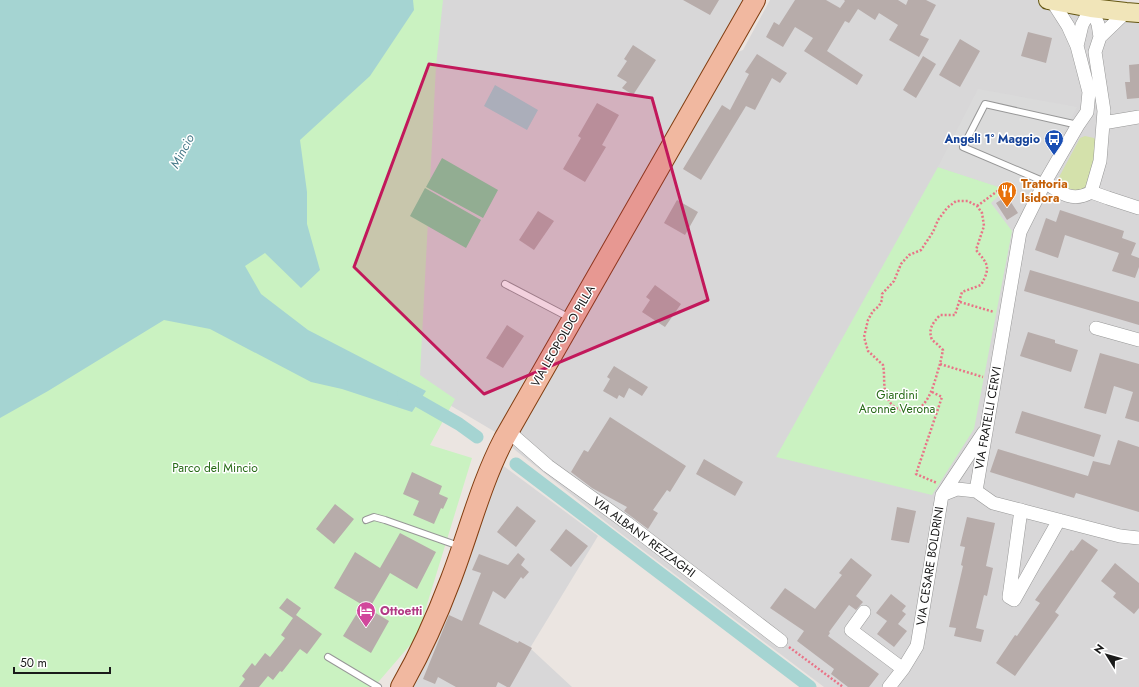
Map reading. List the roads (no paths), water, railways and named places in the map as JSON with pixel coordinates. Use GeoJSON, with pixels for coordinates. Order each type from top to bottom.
{"type":"FeatureCollection","features":[{"type":"Feature","properties":{"kind":"main road","name":"VIA LEOPOLDO PILLA"},"geometry":{"type":"LineString","coordinates":[[401,687],[423,645],[440,606],[489,469],[506,435],[755,0]]}},
{"type":"Feature","properties":{"kind":"main road"},"geometry":{"type":"LineString","coordinates":[[727,51],[763,0]]}},
{"type":"Feature","properties":{"kind":"main road"},"geometry":{"type":"LineString","coordinates":[[1050,0],[1091,8],[1132,13]]}},
{"type":"Feature","properties":{"kind":"street","name":"VIA FRATELLI CERVI"},"geometry":{"type":"LineString","coordinates":[[976,491],[1020,232],[1045,182],[1087,112],[1089,92],[1077,46],[1068,26],[1050,0]]}},
{"type":"Feature","properties":{"kind":"street"},"geometry":{"type":"LineString","coordinates":[[1045,182],[1059,192],[1074,197],[1084,196],[1091,192],[1100,161],[1104,111],[1095,52],[1100,37],[1098,24],[1091,8]]}},
{"type":"Feature","properties":{"kind":"street"},"geometry":{"type":"LineString","coordinates":[[1077,46],[1082,25],[1091,8]]}},
{"type":"Feature","properties":{"kind":"street"},"geometry":{"type":"LineString","coordinates":[[1100,37],[1132,13]]}},
{"type":"Feature","properties":{"kind":"street"},"geometry":{"type":"LineString","coordinates":[[1103,123],[1139,117]]}},
{"type":"Feature","properties":{"kind":"street"},"geometry":{"type":"LineString","coordinates":[[1091,192],[1139,208]]}},
{"type":"Feature","properties":{"kind":"street"},"geometry":{"type":"LineString","coordinates":[[1096,328],[1139,340]]}},
{"type":"Feature","properties":{"kind":"street"},"geometry":{"type":"LineString","coordinates":[[940,489],[987,427]]}},
{"type":"Feature","properties":{"kind":"street","name":"VIA ALBANY REZZAGHI"},"geometry":{"type":"LineString","coordinates":[[506,435],[627,524],[781,641]]}},
{"type":"Feature","properties":{"kind":"street","name":"VIA CESARE BOLDRINI"},"geometry":{"type":"LineString","coordinates":[[889,687],[904,669],[917,646],[940,489],[976,491]]}},
{"type":"Feature","properties":{"kind":"street"},"geometry":{"type":"LineString","coordinates":[[976,491],[993,503],[1120,536],[1139,538]]}},
{"type":"Feature","properties":{"kind":"street"},"geometry":{"type":"LineString","coordinates":[[1021,510],[1008,597],[1014,600],[1059,520]]}},
{"type":"Feature","properties":{"kind":"street"},"geometry":{"type":"LineString","coordinates":[[864,612],[852,630],[904,669]]}},
{"type":"Feature","properties":{"kind":"lane"},"geometry":{"type":"LineString","coordinates":[[1045,182],[963,147],[985,104],[1078,125]]}},
{"type":"Feature","properties":{"kind":"lane"},"geometry":{"type":"LineString","coordinates":[[505,284],[573,319]]}},
{"type":"Feature","properties":{"kind":"lane"},"geometry":{"type":"LineString","coordinates":[[366,520],[374,518],[385,520],[462,547]]}},
{"type":"Feature","properties":{"kind":"lane"},"geometry":{"type":"LineString","coordinates":[[328,656],[378,687]]}},
{"type":"Feature","properties":{"kind":"water","name":"Mincio"},"geometry":{"type":"Polygon","coordinates":[[[0,0],[413,0],[414,10],[370,76],[300,140],[307,192],[307,224],[320,270],[301,288],[265,253],[245,266],[261,294],[308,330],[426,391],[412,412],[342,389],[311,382],[210,329],[164,320],[48,391],[0,418],[0,0]]]}},
{"type":"Feature","properties":{"kind":"water"},"geometry":{"type":"Polygon","coordinates":[[[495,85],[538,110],[527,130],[484,106],[495,85]]]}},
{"type":"Feature","properties":{"kind":"waterway"},"geometry":{"type":"LineString","coordinates":[[404,394],[459,424],[477,437]]}},
{"type":"Feature","properties":{"kind":"waterway"},"geometry":{"type":"LineString","coordinates":[[516,464],[810,687]]}},
{"type":"Feature","properties":{"kind":"place","name":"Angeli 1° Maggio"},"geometry":{"type":"Point","coordinates":[1054,156]}},
{"type":"Feature","properties":{"kind":"place","name":"Trattoria Isidora"},"geometry":{"type":"Point","coordinates":[1007,208]}},
{"type":"Feature","properties":{"kind":"place","name":"Ottoetti"},"geometry":{"type":"Point","coordinates":[366,628]}},
{"type":"Feature","properties":{"kind":"park label","name":"Giardini Aronne Verona"},"geometry":{"type":"Point","coordinates":[897,402]}},
{"type":"Feature","properties":{"kind":"park label","name":"Parco del Mincio"},"geometry":{"type":"Point","coordinates":[215,468]}}]}
